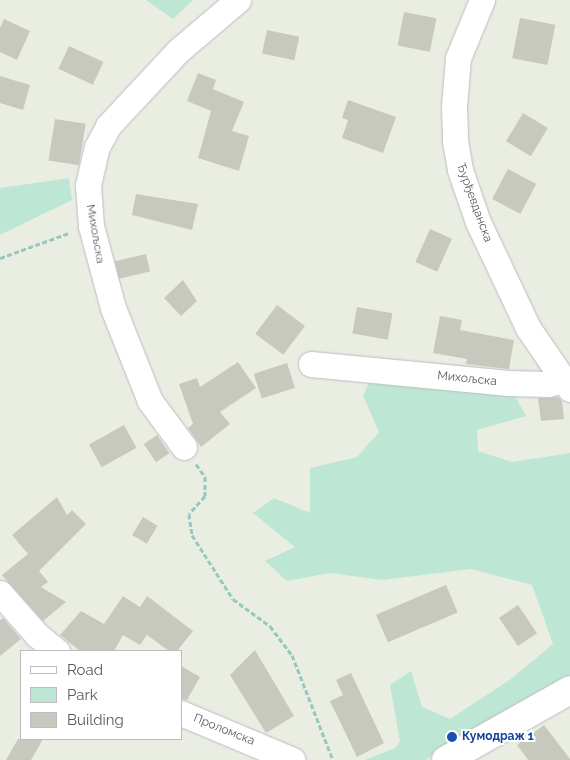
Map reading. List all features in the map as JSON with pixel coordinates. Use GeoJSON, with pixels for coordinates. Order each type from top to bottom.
{"type":"FeatureCollection","features":[{"type":"Feature","properties":{"kind":"street","name":"Михољска"},"geometry":{"type":"LineString","coordinates":[[184,447],[156,412],[144,388],[113,308],[91,226],[88,185],[97,147],[108,126],[178,51],[238,0]]}},
{"type":"Feature","properties":{"kind":"street","name":"Ђурђевданска"},"geometry":{"type":"LineString","coordinates":[[482,0],[458,58],[454,116],[460,170],[478,222],[528,328],[566,384]]}},
{"type":"Feature","properties":{"kind":"street","name":"Михољска"},"geometry":{"type":"LineString","coordinates":[[312,364],[508,384],[566,384]]}},
{"type":"Feature","properties":{"kind":"street"},"geometry":{"type":"LineString","coordinates":[[0,593],[37,635],[56,650]]}},
{"type":"Feature","properties":{"kind":"street"},"geometry":{"type":"LineString","coordinates":[[446,760],[570,690]]}},
{"type":"Feature","properties":{"kind":"street","name":"Проломска"},"geometry":{"type":"LineString","coordinates":[[182,713],[293,760]]}},
{"type":"Feature","properties":{"kind":"path"},"geometry":{"type":"LineString","coordinates":[[0,258],[91,226]]}},
{"type":"Feature","properties":{"kind":"path"},"geometry":{"type":"LineString","coordinates":[[184,447],[205,477],[205,496],[190,514],[192,535],[233,599],[270,626],[292,655],[333,760]]}},
{"type":"Feature","properties":{"kind":"green space"},"geometry":{"type":"Polygon","coordinates":[[[146,0],[193,0],[173,19],[146,0]]]}},
{"type":"Feature","properties":{"kind":"green space"},"geometry":{"type":"Polygon","coordinates":[[[69,178],[72,200],[0,235],[0,188],[69,178]]]}},
{"type":"Feature","properties":{"kind":"green space"},"geometry":{"type":"Polygon","coordinates":[[[375,369],[508,383],[526,416],[477,430],[478,451],[512,462],[570,453],[570,678],[425,760],[365,760],[395,748],[400,741],[390,685],[411,671],[422,707],[450,719],[511,679],[553,644],[532,585],[471,569],[382,580],[330,573],[287,581],[265,561],[295,547],[253,513],[274,498],[310,513],[310,468],[357,457],[379,432],[363,396],[375,369]]]}},
{"type":"Feature","properties":{"kind":"building"},"geometry":{"type":"Polygon","coordinates":[[[404,12],[436,18],[430,52],[398,45],[404,12]]]}},
{"type":"Feature","properties":{"kind":"building"},"geometry":{"type":"Polygon","coordinates":[[[520,18],[555,25],[548,65],[512,58],[520,18]]]}},
{"type":"Feature","properties":{"kind":"building"},"geometry":{"type":"Polygon","coordinates":[[[4,19],[30,31],[17,60],[0,52],[0,28],[4,19]]]}},
{"type":"Feature","properties":{"kind":"building"},"geometry":{"type":"Polygon","coordinates":[[[267,30],[299,37],[294,60],[262,53],[267,30]]]}},
{"type":"Feature","properties":{"kind":"building"},"geometry":{"type":"Polygon","coordinates":[[[69,46],[103,62],[93,85],[58,69],[69,46]]]}},
{"type":"Feature","properties":{"kind":"building"},"geometry":{"type":"Polygon","coordinates":[[[198,73],[216,80],[213,89],[244,102],[232,131],[249,136],[239,171],[198,158],[211,111],[187,101],[198,73]]]}},
{"type":"Feature","properties":{"kind":"building"},"geometry":{"type":"Polygon","coordinates":[[[0,76],[30,85],[23,110],[0,103],[0,76]]]}},
{"type":"Feature","properties":{"kind":"building"},"geometry":{"type":"Polygon","coordinates":[[[348,100],[396,117],[383,153],[342,138],[348,120],[342,118],[348,100]]]}},
{"type":"Feature","properties":{"kind":"building"},"geometry":{"type":"Polygon","coordinates":[[[523,113],[548,128],[531,156],[506,141],[523,113]]]}},
{"type":"Feature","properties":{"kind":"building"},"geometry":{"type":"Polygon","coordinates":[[[55,119],[86,124],[79,165],[48,160],[55,119]]]}},
{"type":"Feature","properties":{"kind":"building"},"geometry":{"type":"Polygon","coordinates":[[[508,169],[536,184],[520,214],[492,199],[508,169]]]}},
{"type":"Feature","properties":{"kind":"building"},"geometry":{"type":"Polygon","coordinates":[[[136,194],[198,204],[192,230],[132,215],[136,194]]]}},
{"type":"Feature","properties":{"kind":"building"},"geometry":{"type":"Polygon","coordinates":[[[430,229],[452,239],[437,272],[415,262],[430,229]]]}},
{"type":"Feature","properties":{"kind":"building"},"geometry":{"type":"Polygon","coordinates":[[[146,254],[150,272],[119,279],[115,261],[146,254]]]}},
{"type":"Feature","properties":{"kind":"building"},"geometry":{"type":"Polygon","coordinates":[[[183,280],[197,301],[181,316],[164,298],[183,280]]]}},
{"type":"Feature","properties":{"kind":"building"},"geometry":{"type":"Polygon","coordinates":[[[277,305],[305,326],[283,355],[255,334],[277,305]]]}},
{"type":"Feature","properties":{"kind":"building"},"geometry":{"type":"Polygon","coordinates":[[[357,307],[392,313],[388,340],[352,334],[357,307]]]}},
{"type":"Feature","properties":{"kind":"building"},"geometry":{"type":"Polygon","coordinates":[[[440,316],[462,320],[460,330],[514,340],[509,369],[466,364],[467,359],[433,353],[440,316]]]}},
{"type":"Feature","properties":{"kind":"building"},"geometry":{"type":"Polygon","coordinates":[[[238,362],[256,388],[220,412],[230,424],[201,447],[188,428],[193,424],[179,384],[197,378],[200,387],[238,362]]]}},
{"type":"Feature","properties":{"kind":"building"},"geometry":{"type":"Polygon","coordinates":[[[287,363],[295,388],[262,399],[254,374],[287,363]]]}},
{"type":"Feature","properties":{"kind":"building"},"geometry":{"type":"Polygon","coordinates":[[[558,397],[562,401],[564,419],[541,421],[538,398],[558,397]]]}},
{"type":"Feature","properties":{"kind":"building"},"geometry":{"type":"Polygon","coordinates":[[[124,425],[137,448],[102,467],[89,444],[124,425]]]}},
{"type":"Feature","properties":{"kind":"building"},"geometry":{"type":"Polygon","coordinates":[[[157,435],[169,453],[156,462],[144,444],[157,435]]]}},
{"type":"Feature","properties":{"kind":"building"},"geometry":{"type":"Polygon","coordinates":[[[57,497],[67,515],[72,510],[86,524],[39,571],[48,582],[41,587],[66,602],[43,621],[2,575],[28,554],[12,535],[57,497]]]}},
{"type":"Feature","properties":{"kind":"building"},"geometry":{"type":"Polygon","coordinates":[[[143,517],[158,526],[147,544],[132,535],[143,517]]]}},
{"type":"Feature","properties":{"kind":"building"},"geometry":{"type":"Polygon","coordinates":[[[446,585],[458,613],[388,642],[376,615],[446,585]]]}},
{"type":"Feature","properties":{"kind":"building"},"geometry":{"type":"Polygon","coordinates":[[[123,596],[140,607],[147,596],[193,631],[178,650],[168,650],[147,635],[140,645],[123,635],[115,650],[79,650],[60,635],[81,611],[104,624],[123,596]]]}},
{"type":"Feature","properties":{"kind":"building"},"geometry":{"type":"Polygon","coordinates":[[[518,605],[537,633],[518,646],[499,618],[518,605]]]}},
{"type":"Feature","properties":{"kind":"building"},"geometry":{"type":"Polygon","coordinates":[[[3,618],[21,639],[0,656],[0,620],[3,618]]]}},
{"type":"Feature","properties":{"kind":"building"},"geometry":{"type":"Polygon","coordinates":[[[255,650],[294,716],[266,733],[230,675],[255,650]]]}},
{"type":"Feature","properties":{"kind":"building"},"geometry":{"type":"Polygon","coordinates":[[[182,667],[200,677],[187,700],[182,699],[182,667]]]}},
{"type":"Feature","properties":{"kind":"building"},"geometry":{"type":"Polygon","coordinates":[[[351,673],[384,743],[357,757],[330,701],[343,695],[336,680],[351,673]]]}},
{"type":"Feature","properties":{"kind":"building"},"geometry":{"type":"Polygon","coordinates":[[[544,725],[570,760],[528,760],[517,745],[544,725]]]}},
{"type":"Feature","properties":{"kind":"building"},"geometry":{"type":"Polygon","coordinates":[[[18,739],[42,740],[31,760],[6,760],[18,739]]]}},
{"type":"Feature","properties":{"kind":"place","name":"Кумодраж 1"},"geometry":{"type":"Point","coordinates":[452,737]}}]}
